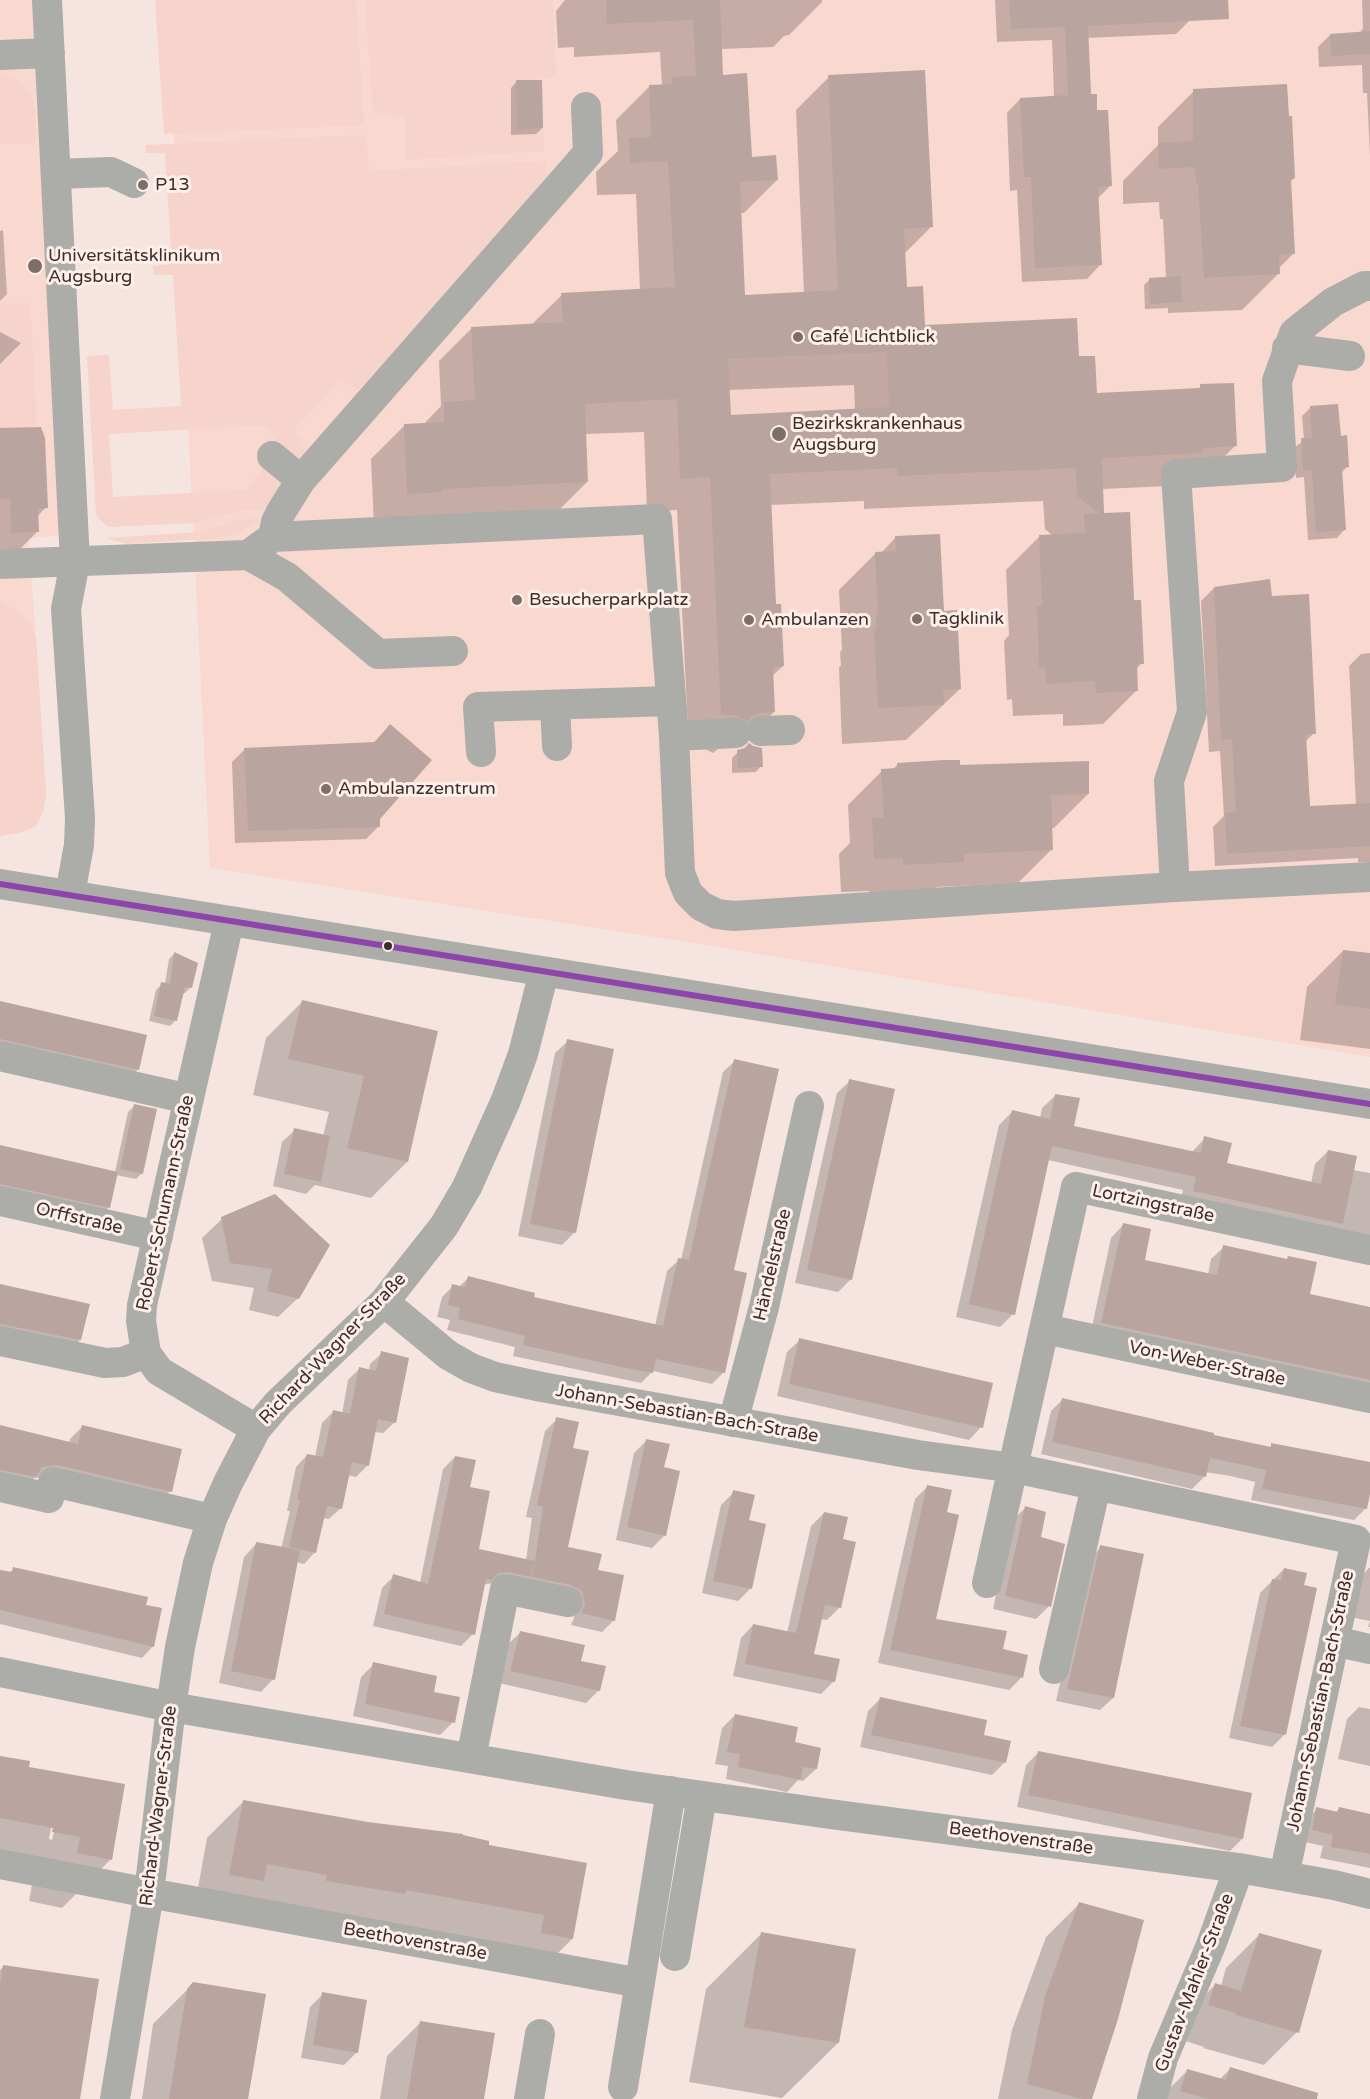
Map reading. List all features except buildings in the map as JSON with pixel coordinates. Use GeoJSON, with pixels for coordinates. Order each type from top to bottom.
{"type":"FeatureCollection","features":[{"type":"Feature","properties":{"kind":"street"},"geometry":{"type":"LineString","coordinates":[[47,0],[75,562],[66,609],[80,818],[79,845],[70,894]]}},
{"type":"Feature","properties":{"kind":"street"},"geometry":{"type":"LineString","coordinates":[[0,56],[50,53]]}},
{"type":"Feature","properties":{"kind":"street"},"geometry":{"type":"LineString","coordinates":[[273,537],[276,522],[301,480],[588,153],[586,107]]}},
{"type":"Feature","properties":{"kind":"street"},"geometry":{"type":"LineString","coordinates":[[1175,888],[1169,781],[1192,712],[1176,474],[1282,467],[1277,381],[1294,333],[1333,302],[1364,286],[1370,286]]}},
{"type":"Feature","properties":{"kind":"street"},"geometry":{"type":"LineString","coordinates":[[1287,348],[1350,356]]}},
{"type":"Feature","properties":{"kind":"street"},"geometry":{"type":"LineString","coordinates":[[272,456],[301,480]]}},
{"type":"Feature","properties":{"kind":"street"},"geometry":{"type":"LineString","coordinates":[[248,555],[273,537],[657,519],[674,736],[680,873],[688,893],[701,906],[717,914],[734,916],[1370,877]]}},
{"type":"Feature","properties":{"kind":"street"},"geometry":{"type":"LineString","coordinates":[[0,564],[248,555],[287,577],[378,654],[453,651]]}},
{"type":"Feature","properties":{"kind":"street"},"geometry":{"type":"LineString","coordinates":[[481,752],[478,707],[671,701]]}},
{"type":"Feature","properties":{"kind":"street"},"geometry":{"type":"LineString","coordinates":[[555,705],[557,746]]}},
{"type":"Feature","properties":{"kind":"street"},"geometry":{"type":"LineString","coordinates":[[674,736],[790,730]]}},
{"type":"Feature","properties":{"kind":"street"},"geometry":{"type":"LineString","coordinates":[[0,884],[1370,1104]]}},
{"type":"Feature","properties":{"kind":"street","name":"Robert-Schumann-Straße"},"geometry":{"type":"LineString","coordinates":[[146,1353],[142,1338],[142,1305],[229,922]]}},
{"type":"Feature","properties":{"kind":"street","name":"Richard-Wagner-Straße"},"geometry":{"type":"LineString","coordinates":[[115,2099],[149,1893],[171,1707],[188,1603],[212,1519],[256,1429],[278,1403],[384,1302],[444,1226],[467,1187],[502,1110],[523,1054],[544,972]]}},
{"type":"Feature","properties":{"kind":"street"},"geometry":{"type":"LineString","coordinates":[[0,1056],[189,1099]]}},
{"type":"Feature","properties":{"kind":"street","name":"Händelstraße"},"geometry":{"type":"LineString","coordinates":[[733,1422],[764,1307],[809,1106]]}},
{"type":"Feature","properties":{"kind":"street","name":"Lortzingstraße"},"geometry":{"type":"LineString","coordinates":[[1014,1468],[1076,1187],[1370,1250]]}},
{"type":"Feature","properties":{"kind":"street","name":"Orffstraße"},"geometry":{"type":"LineString","coordinates":[[0,1201],[158,1236]]}},
{"type":"Feature","properties":{"kind":"street","name":"Johann-Sebastian-Bach-Straße"},"geometry":{"type":"LineString","coordinates":[[384,1302],[448,1355],[495,1377],[918,1455],[1014,1468],[1356,1540],[1284,1876]]}},
{"type":"Feature","properties":{"kind":"street","name":"Von-Weber-Straße"},"geometry":{"type":"LineString","coordinates":[[1045,1329],[1370,1398]]}},
{"type":"Feature","properties":{"kind":"street"},"geometry":{"type":"LineString","coordinates":[[0,1341],[105,1363],[123,1362],[146,1353],[159,1371],[172,1380],[256,1429]]}},
{"type":"Feature","properties":{"kind":"street"},"geometry":{"type":"LineString","coordinates":[[987,1583],[1014,1468]]}},
{"type":"Feature","properties":{"kind":"street"},"geometry":{"type":"LineString","coordinates":[[0,1487],[49,1498],[53,1482],[212,1519]]}},
{"type":"Feature","properties":{"kind":"street"},"geometry":{"type":"LineString","coordinates":[[1054,1670],[1096,1486]]}},
{"type":"Feature","properties":{"kind":"street"},"geometry":{"type":"LineString","coordinates":[[471,1758],[505,1589],[568,1602]]}},
{"type":"Feature","properties":{"kind":"street"},"geometry":{"type":"LineString","coordinates":[[1334,1641],[1370,1649]]}},
{"type":"Feature","properties":{"kind":"street","name":"Beethovenstraße"},"geometry":{"type":"LineString","coordinates":[[0,1672],[171,1707],[671,1791],[1239,1868],[1334,1885],[1370,1894]]}},
{"type":"Feature","properties":{"kind":"street"},"geometry":{"type":"LineString","coordinates":[[622,2087],[671,1791]]}},
{"type":"Feature","properties":{"kind":"street"},"geometry":{"type":"LineString","coordinates":[[675,1956],[702,1796]]}},
{"type":"Feature","properties":{"kind":"street","name":"Beethovenstraße"},"geometry":{"type":"LineString","coordinates":[[0,1864],[640,1983]]}},
{"type":"Feature","properties":{"kind":"street","name":"Gustav-Mahler-Straße"},"geometry":{"type":"LineString","coordinates":[[1152,2099],[1163,2058],[1211,1945],[1239,1868]]}},
{"type":"Feature","properties":{"kind":"street"},"geometry":{"type":"LineString","coordinates":[[529,2099],[540,2034]]}},
{"type":"Feature","properties":{"kind":"shaded area","name":"Universitätsklinikum Augsburg"},"geometry":{"type":"Polygon","coordinates":[[[0,0],[54,0],[84,533],[29,538],[46,794],[43,812],[36,826],[23,832],[0,836],[0,0]]]}},
{"type":"Feature","properties":{"kind":"shaded area"},"geometry":{"type":"Polygon","coordinates":[[[155,0],[356,0],[364,125],[164,134],[155,0]]]}},
{"type":"Feature","properties":{"kind":"shaded area","name":"Bezirkskrankenhaus Augsburg"},"geometry":{"type":"Polygon","coordinates":[[[167,0],[1370,0],[1370,1057],[706,945],[210,868],[167,0]]]}},
{"type":"Feature","properties":{"kind":"shaded area"},"geometry":{"type":"Polygon","coordinates":[[[365,0],[553,0],[556,77],[516,81],[517,129],[543,128],[544,151],[405,160],[405,117],[373,114],[365,0]]]}},
{"type":"Feature","properties":{"kind":"shaded area"},"geometry":{"type":"Polygon","coordinates":[[[0,73],[14,78],[25,86],[32,98],[36,143],[0,144],[0,73]]]}},
{"type":"Feature","properties":{"kind":"shaded area"},"geometry":{"type":"Polygon","coordinates":[[[366,135],[369,171],[545,161],[546,183],[358,390],[341,380],[294,428],[307,451],[297,461],[279,445],[267,425],[109,434],[113,497],[248,490],[265,465],[289,482],[269,509],[241,510],[196,523],[108,527],[96,514],[87,356],[109,355],[113,410],[181,406],[173,275],[154,275],[153,266],[172,264],[165,153],[146,153],[146,145],[366,135]]]}},
{"type":"Feature","properties":{"kind":"shaded area"},"geometry":{"type":"Polygon","coordinates":[[[30,303],[37,427],[0,428],[0,304],[30,303]]]}},
{"type":"Feature","properties":{"kind":"shaded area"},"geometry":{"type":"Polygon","coordinates":[[[887,352],[889,407],[731,415],[728,359],[887,352]]]}},
{"type":"Feature","properties":{"kind":"shaded area"},"geometry":{"type":"Polygon","coordinates":[[[260,519],[238,533],[217,538],[127,544],[106,538],[201,532],[239,520],[260,519]]]}},
{"type":"Feature","properties":{"kind":"shaded area"},"geometry":{"type":"Polygon","coordinates":[[[0,601],[27,619],[36,637],[46,794],[43,812],[36,826],[23,832],[0,836],[0,601]]]}},
{"type":"Feature","properties":{"kind":"transit line"},"geometry":{"type":"LineString","coordinates":[[0,884],[1370,1104]]}},
{"type":"Feature","properties":{"kind":"place","name":"P13"},"geometry":{"type":"Point","coordinates":[143,185]}},
{"type":"Feature","properties":{"kind":"place","name":"Universitätsklinikum Augsburg"},"geometry":{"type":"Point","coordinates":[35,266]}},
{"type":"Feature","properties":{"kind":"place","name":"Café Lichtblick"},"geometry":{"type":"Point","coordinates":[798,337]}},
{"type":"Feature","properties":{"kind":"place","name":"Bezirkskrankenhaus Augsburg"},"geometry":{"type":"Point","coordinates":[779,434]}},
{"type":"Feature","properties":{"kind":"place","name":"Besucherparkplatz"},"geometry":{"type":"Point","coordinates":[517,600]}},
{"type":"Feature","properties":{"kind":"place","name":"Tagklinik"},"geometry":{"type":"Point","coordinates":[917,619]}},
{"type":"Feature","properties":{"kind":"place","name":"Ambulanzen"},"geometry":{"type":"Point","coordinates":[749,620]}},
{"type":"Feature","properties":{"kind":"place","name":"Ambulanzzentrum"},"geometry":{"type":"Point","coordinates":[326,789]}}]}
